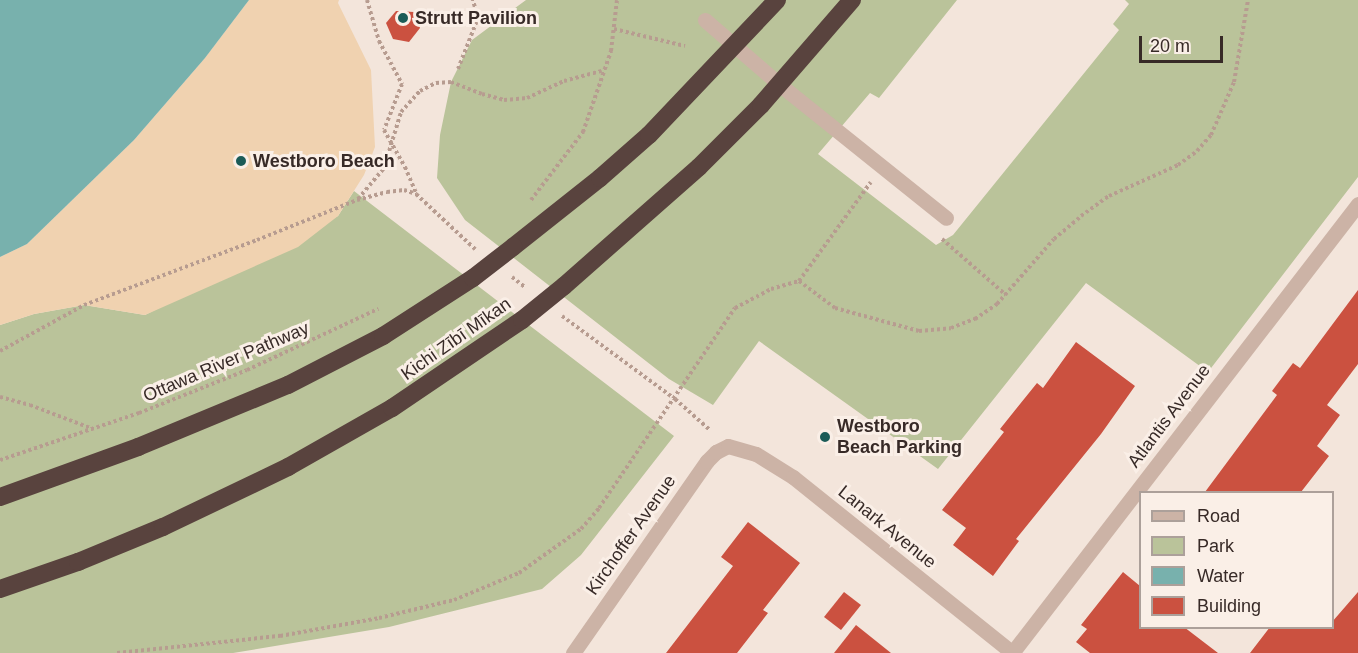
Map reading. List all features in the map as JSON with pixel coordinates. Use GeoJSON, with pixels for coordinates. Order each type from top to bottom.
{"type":"FeatureCollection","features":[{"type":"Feature","properties":{"kind":"highway"},"geometry":{"type":"LineString","coordinates":[[0,497],[138,447],[288,386],[383,336],[473,278],[631,152],[777,0]]}},
{"type":"Feature","properties":{"kind":"highway","name":"Kichi Zībī Mīkan"},"geometry":{"type":"LineString","coordinates":[[0,589],[123,544],[204,509],[288,467],[392,408],[522,320],[699,167],[780,84],[852,0]]}},
{"type":"Feature","properties":{"kind":"street"},"geometry":{"type":"LineString","coordinates":[[705,20],[882,168],[946,218]]}},
{"type":"Feature","properties":{"kind":"street","name":"Atlantis Avenue"},"geometry":{"type":"LineString","coordinates":[[1012,653],[1358,204]]}},
{"type":"Feature","properties":{"kind":"street","name":"Lanark Avenue"},"geometry":{"type":"LineString","coordinates":[[728,446],[756,454],[793,477],[1012,653]]}},
{"type":"Feature","properties":{"kind":"street","name":"Kirchoffer Avenue"},"geometry":{"type":"LineString","coordinates":[[573,653],[707,461],[716,452],[728,446]]}},
{"type":"Feature","properties":{"kind":"path"},"geometry":{"type":"LineString","coordinates":[[368,0],[379,41],[402,84],[384,130],[405,167],[416,194]]}},
{"type":"Feature","properties":{"kind":"path"},"geometry":{"type":"LineString","coordinates":[[458,69],[478,18],[473,0]]}},
{"type":"Feature","properties":{"kind":"path"},"geometry":{"type":"LineString","coordinates":[[526,206],[583,132],[610,51],[617,0]]}},
{"type":"Feature","properties":{"kind":"path"},"geometry":{"type":"LineString","coordinates":[[799,281],[835,308],[919,331],[951,328],[975,320],[1006,295],[1054,239],[1081,216],[1109,196],[1178,165],[1197,151],[1211,135],[1234,82],[1248,0]]}},
{"type":"Feature","properties":{"kind":"path"},"geometry":{"type":"LineString","coordinates":[[614,29],[685,46]]}},
{"type":"Feature","properties":{"kind":"path"},"geometry":{"type":"LineString","coordinates":[[357,200],[384,168],[401,112],[420,91],[436,83],[451,82],[504,100],[526,98],[564,81],[602,71]]}},
{"type":"Feature","properties":{"kind":"path"},"geometry":{"type":"LineString","coordinates":[[117,653],[280,636],[379,618],[454,600],[519,573],[581,529],[599,508],[675,399],[724,321],[735,308],[771,289],[799,281],[882,168]]}},
{"type":"Feature","properties":{"kind":"path"},"geometry":{"type":"LineString","coordinates":[[0,351],[84,304],[357,200],[387,192],[404,190],[416,194],[476,250]]}},
{"type":"Feature","properties":{"kind":"path"},"geometry":{"type":"LineString","coordinates":[[942,239],[1006,295]]}},
{"type":"Feature","properties":{"kind":"path"},"geometry":{"type":"LineString","coordinates":[[503,270],[529,290]]}},
{"type":"Feature","properties":{"kind":"path","name":"Ottawa River Pathway"},"geometry":{"type":"LineString","coordinates":[[0,460],[93,429],[247,370],[385,306]]}},
{"type":"Feature","properties":{"kind":"path"},"geometry":{"type":"LineString","coordinates":[[556,311],[675,399],[728,446]]}},
{"type":"Feature","properties":{"kind":"path"},"geometry":{"type":"LineString","coordinates":[[0,397],[30,405],[93,429]]}},
{"type":"Feature","properties":{"kind":"green space"},"geometry":{"type":"Polygon","coordinates":[[[526,0],[957,0],[879,98],[870,93],[818,154],[936,245],[953,235],[1119,30],[1113,24],[1129,4],[1125,0],[1358,0],[1358,177],[1208,372],[1086,283],[938,469],[759,341],[713,405],[669,379],[465,220],[437,178],[440,135],[451,82],[472,40],[526,0]]]}},
{"type":"Feature","properties":{"kind":"green space"},"geometry":{"type":"Polygon","coordinates":[[[354,191],[674,436],[581,555],[542,589],[389,627],[233,653],[0,653],[0,325],[34,314],[84,305],[145,315],[338,216],[354,191]]]}},
{"type":"Feature","properties":{"kind":"sand","name":"Westboro Beach"},"geometry":{"type":"Polygon","coordinates":[[[249,0],[339,0],[338,3],[371,70],[375,147],[364,175],[338,216],[298,247],[145,315],[84,305],[34,314],[0,325],[0,257],[27,244],[134,140],[205,58],[249,0]]]}},
{"type":"Feature","properties":{"kind":"water"},"geometry":{"type":"Polygon","coordinates":[[[0,0],[249,0],[205,58],[134,140],[27,244],[0,257],[0,0]]]}},
{"type":"Feature","properties":{"kind":"building","name":"Strutt Pavilion"},"geometry":{"type":"Polygon","coordinates":[[[396,11],[414,12],[420,28],[409,42],[393,39],[386,23],[396,11]]]}},
{"type":"Feature","properties":{"kind":"building"},"geometry":{"type":"Polygon","coordinates":[[[1358,290],[1358,364],[1327,405],[1340,415],[1317,446],[1329,456],[1302,491],[1206,491],[1277,395],[1272,391],[1293,363],[1300,368],[1358,290]]]}},
{"type":"Feature","properties":{"kind":"building"},"geometry":{"type":"Polygon","coordinates":[[[1076,342],[1135,386],[1101,434],[1016,539],[1019,541],[993,576],[953,545],[966,528],[942,510],[1004,432],[1000,429],[1037,383],[1043,388],[1076,342]]]}},
{"type":"Feature","properties":{"kind":"building"},"geometry":{"type":"Polygon","coordinates":[[[748,522],[800,563],[763,610],[768,613],[737,653],[666,653],[733,566],[721,557],[748,522]]]}},
{"type":"Feature","properties":{"kind":"building"},"geometry":{"type":"Polygon","coordinates":[[[1123,572],[1139,585],[1139,629],[1187,629],[1218,653],[1090,653],[1076,642],[1087,629],[1081,625],[1123,572]]]}},
{"type":"Feature","properties":{"kind":"building"},"geometry":{"type":"Polygon","coordinates":[[[844,592],[861,605],[841,630],[824,617],[844,592]]]}},
{"type":"Feature","properties":{"kind":"building"},"geometry":{"type":"Polygon","coordinates":[[[1358,592],[1358,653],[1250,653],[1268,629],[1334,629],[1334,620],[1358,592]]]}},
{"type":"Feature","properties":{"kind":"building"},"geometry":{"type":"Polygon","coordinates":[[[856,625],[891,653],[834,653],[856,625]]]}},
{"type":"Feature","properties":{"kind":"place","name":"Strutt Pavilion"},"geometry":{"type":"Point","coordinates":[403,18]}},
{"type":"Feature","properties":{"kind":"place","name":"Westboro Beach"},"geometry":{"type":"Point","coordinates":[241,161]}},
{"type":"Feature","properties":{"kind":"place","name":"Westboro Beach Parking"},"geometry":{"type":"Point","coordinates":[825,437]}}]}
